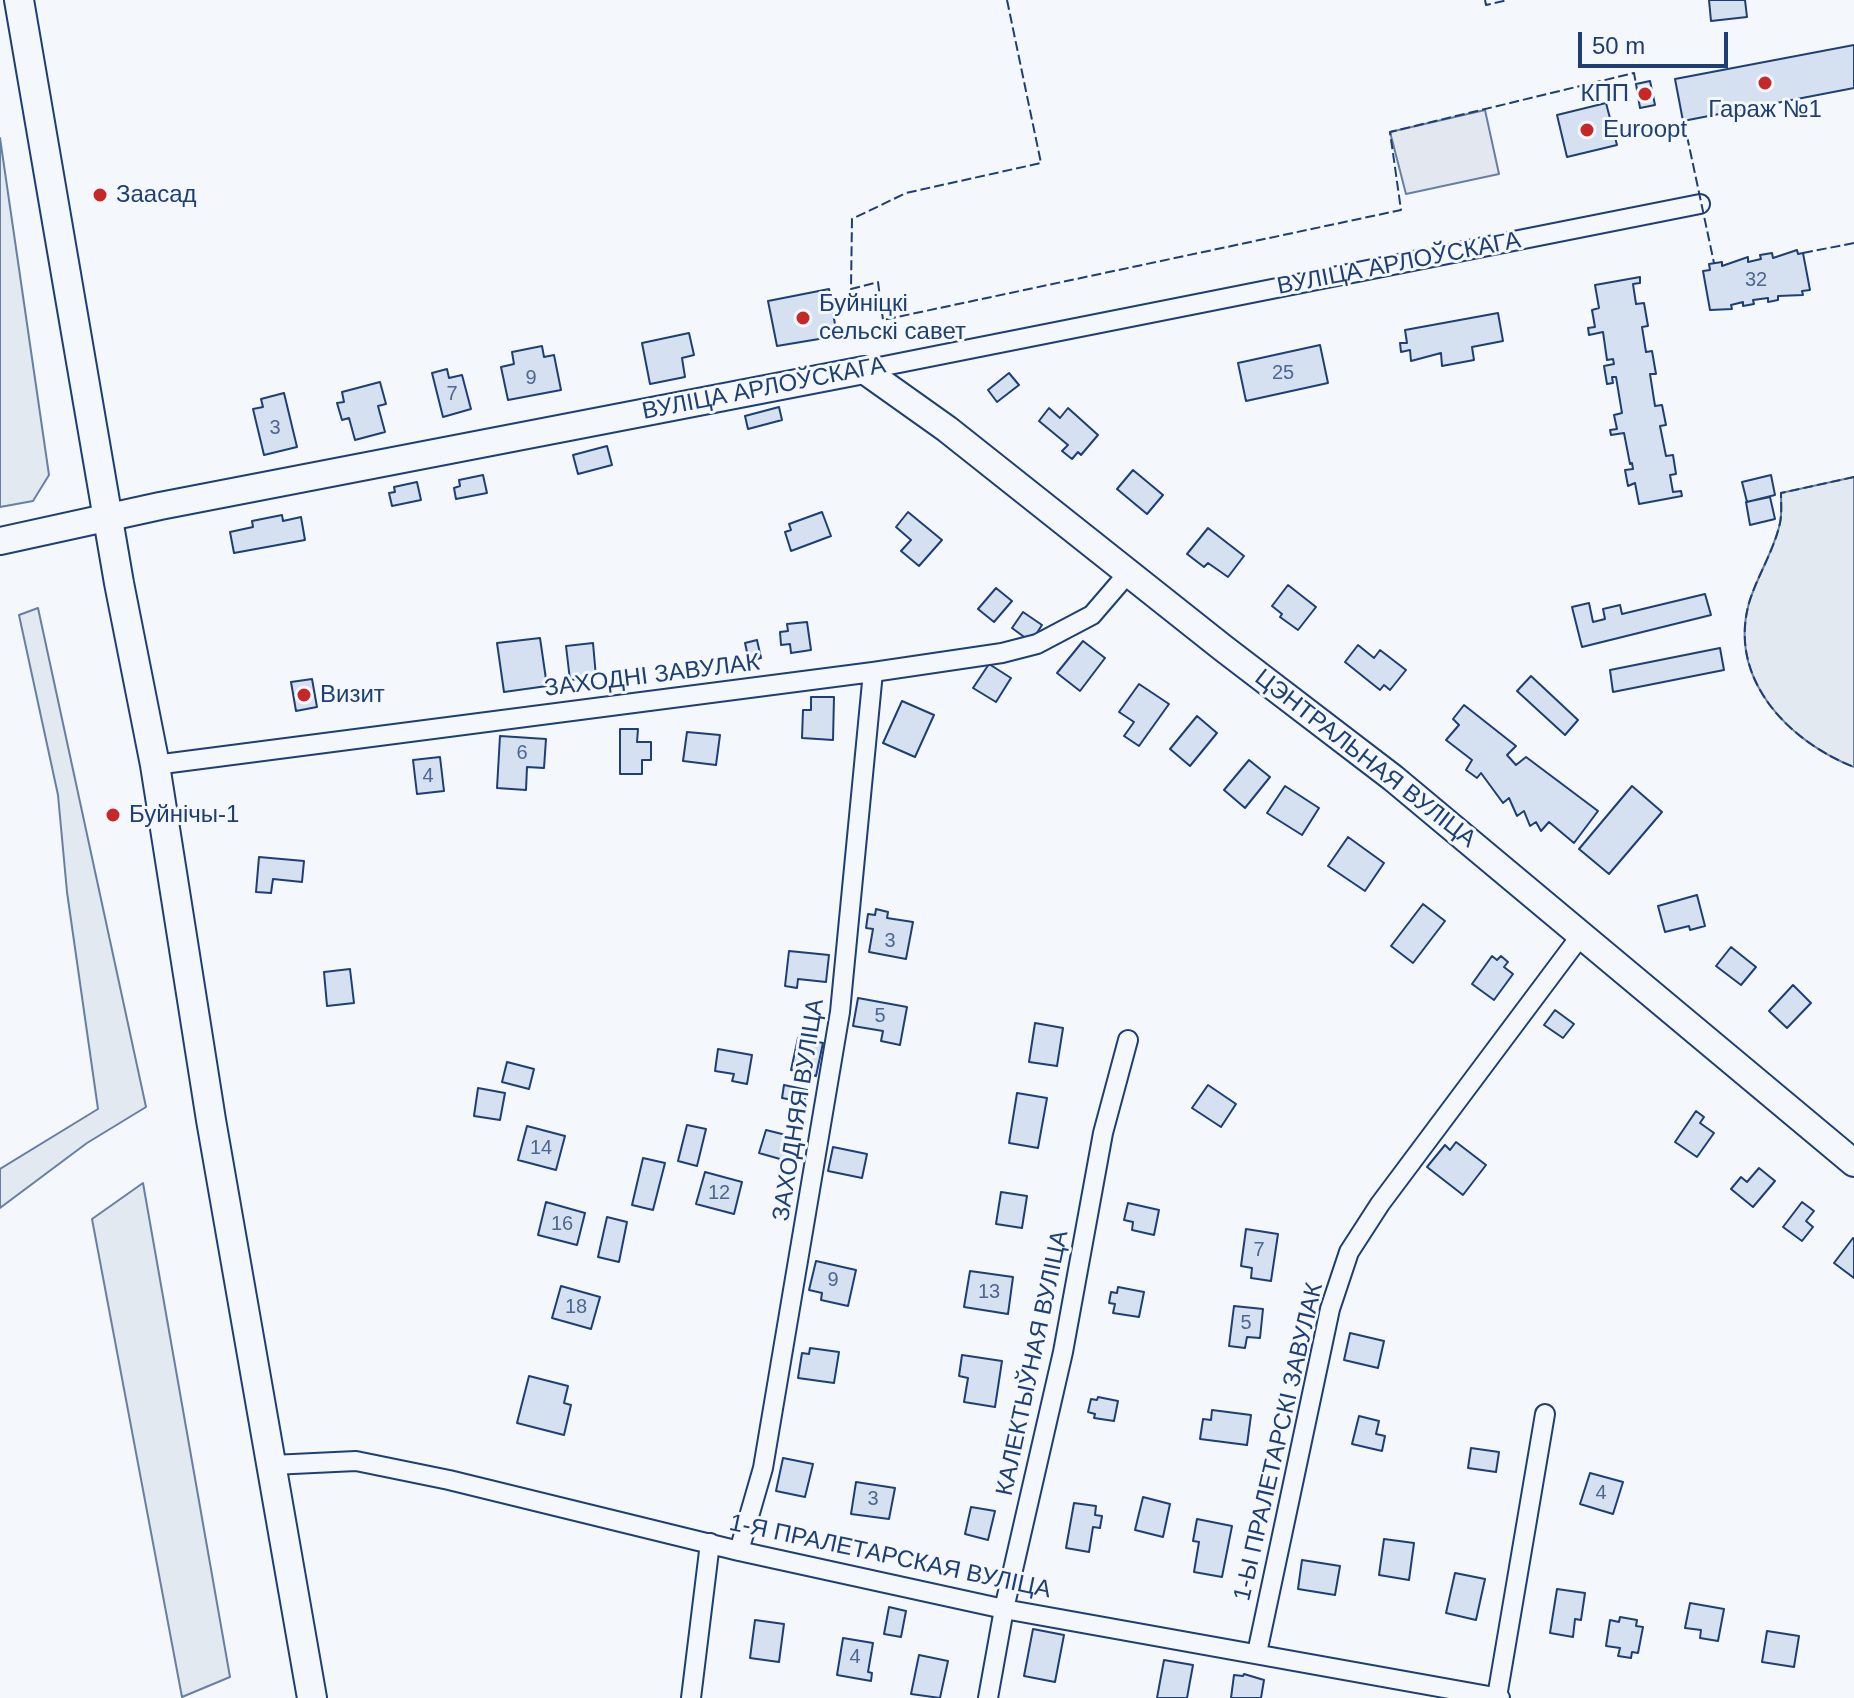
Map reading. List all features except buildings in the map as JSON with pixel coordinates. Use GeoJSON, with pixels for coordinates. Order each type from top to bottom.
{"type":"FeatureCollection","features":[{"type":"Feature","properties":{"kind":"main road"},"geometry":{"type":"LineString","coordinates":[[19,0],[119,583],[155,765],[211,1120],[312,1698]]}},
{"type":"Feature","properties":{"kind":"street","name":"ВУЛІЦА АРЛОЎСКАГА"},"geometry":{"type":"LineString","coordinates":[[0,541],[1700,204]]}},
{"type":"Feature","properties":{"kind":"street","name":"ЦЭНТРАЛЬНАЯ ВУЛІЦА"},"geometry":{"type":"LineString","coordinates":[[864,370],[947,429],[1235,658],[1393,778],[1854,1163]]}},
{"type":"Feature","properties":{"kind":"street","name":"ЗАХОДНІ ЗАВУЛАК"},"geometry":{"type":"LineString","coordinates":[[155,765],[1002,653],[1037,644],[1092,615],[1129,572]]}},
{"type":"Feature","properties":{"kind":"street","name":"ЗАХОДНЯЯ ВУЛІЦА"},"geometry":{"type":"LineString","coordinates":[[739,1551],[763,1468],[840,1012],[873,672]]}},
{"type":"Feature","properties":{"kind":"street","name":"1-Ы ПРАЛЕТАРСКІ ЗАВУЛАК"},"geometry":{"type":"LineString","coordinates":[[1257,1653],[1330,1309],[1349,1252],[1380,1204],[1582,934]]}},
{"type":"Feature","properties":{"kind":"street","name":"КАЛЕКТЫЎНАЯ ВУЛІЦА"},"geometry":{"type":"LineString","coordinates":[[988,1698],[1004,1609],[1063,1352],[1103,1133],[1128,1040]]}},
{"type":"Feature","properties":{"kind":"street"},"geometry":{"type":"LineString","coordinates":[[1499,1698],[1545,1414]]}},
{"type":"Feature","properties":{"kind":"street","name":"1-Я ПРАЛЕТАРСКАЯ ВУЛІЦА"},"geometry":{"type":"LineString","coordinates":[[272,1465],[356,1461],[449,1480],[739,1551],[1004,1609],[1499,1698]]}},
{"type":"Feature","properties":{"kind":"street"},"geometry":{"type":"LineString","coordinates":[[691,1698],[710,1543]]}},
{"type":"Feature","properties":{"kind":"shaded area"},"geometry":{"type":"Polygon","coordinates":[[[1485,110],[1499,174],[1406,194],[1390,132],[1485,110]]]}},
{"type":"Feature","properties":{"kind":"shaded area"},"geometry":{"type":"Polygon","coordinates":[[[0,138],[49,475],[33,501],[0,507],[0,138]]]}},
{"type":"Feature","properties":{"kind":"shaded area"},"geometry":{"type":"Polygon","coordinates":[[[1854,477],[1854,767],[1807,741],[1786,724],[1769,704],[1747,657],[1745,631],[1749,603],[1780,523],[1781,493],[1854,477]]]}},
{"type":"Feature","properties":{"kind":"shaded area"},"geometry":{"type":"Polygon","coordinates":[[[38,608],[146,1107],[87,1143],[0,1208],[0,1169],[98,1109],[67,892],[58,795],[19,615],[38,608]]]}},
{"type":"Feature","properties":{"kind":"shaded area"},"geometry":{"type":"Polygon","coordinates":[[[143,1183],[230,1677],[182,1697],[92,1219],[143,1183]]]}},
{"type":"Feature","properties":{"kind":"fence"},"geometry":{"type":"LineString","coordinates":[[1007,0],[1041,163],[906,193],[852,219],[851,289],[878,282],[883,320],[1401,210],[1390,132],[1634,73],[1636,84]]}},
{"type":"Feature","properties":{"kind":"fence"},"geometry":{"type":"LineString","coordinates":[[1485,0],[1486,5],[1508,0]]}},
{"type":"Feature","properties":{"kind":"fence"},"geometry":{"type":"LineString","coordinates":[[1684,122],[1714,263]]}},
{"type":"Feature","properties":{"kind":"fence"},"geometry":{"type":"LineString","coordinates":[[1803,253],[1854,243]]}},
{"type":"Feature","properties":{"kind":"fence"},"geometry":{"type":"LineString","coordinates":[[1854,477],[1781,493],[1780,523],[1749,603],[1745,631],[1747,657],[1769,704],[1786,724],[1807,741],[1854,767]]}},
{"type":"Feature","properties":{"kind":"place","name":"Гараж №1"},"geometry":{"type":"Point","coordinates":[1765,83]}},
{"type":"Feature","properties":{"kind":"place","name":"КПП"},"geometry":{"type":"Point","coordinates":[1645,94]}},
{"type":"Feature","properties":{"kind":"place","name":"Euroopt"},"geometry":{"type":"Point","coordinates":[1587,130]}},
{"type":"Feature","properties":{"kind":"place","name":"Заасад"},"geometry":{"type":"Point","coordinates":[100,195]}},
{"type":"Feature","properties":{"kind":"place","name":"Буйніцкі сельскі савет"},"geometry":{"type":"Point","coordinates":[803,318]}},
{"type":"Feature","properties":{"kind":"place","name":"Визит"},"geometry":{"type":"Point","coordinates":[304,695]}},
{"type":"Feature","properties":{"kind":"place","name":"Буйнічы-1"},"geometry":{"type":"Point","coordinates":[113,815]}}]}
